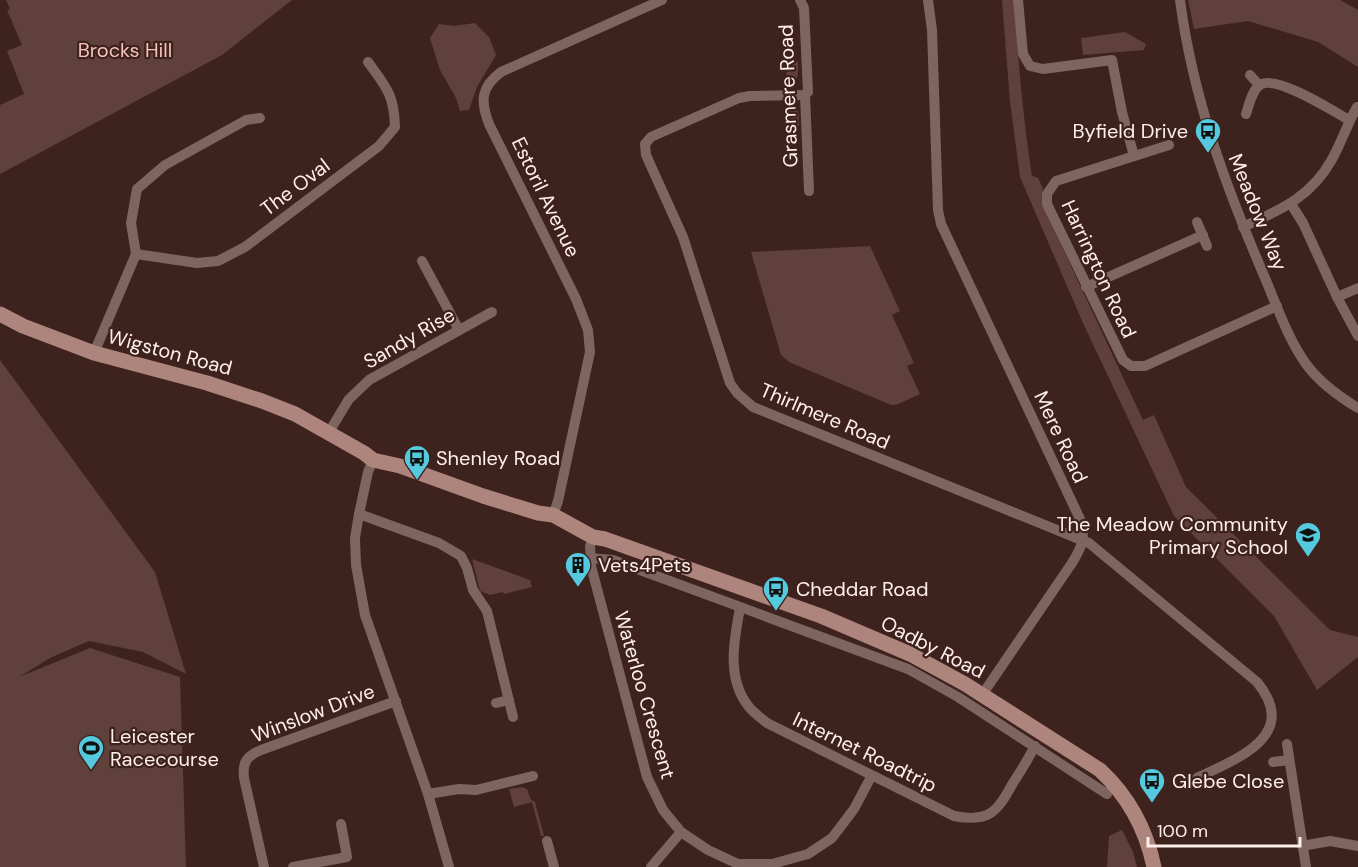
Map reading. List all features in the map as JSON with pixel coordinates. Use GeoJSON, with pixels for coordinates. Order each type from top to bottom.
{"type":"FeatureCollection","features":[{"type":"Feature","properties":{"kind":"main road","name":"Wigston Road"},"geometry":{"type":"LineString","coordinates":[[0,314],[23,326],[94,353],[207,383],[262,401],[296,414],[329,432]]}},
{"type":"Feature","properties":{"kind":"main road","name":"Oadby Road"},"geometry":{"type":"LineString","coordinates":[[329,432],[373,460],[400,466],[494,500],[553,515],[593,537],[605,539],[821,616],[910,654],[982,695],[1100,770],[1116,785],[1135,813],[1150,845],[1154,867]]}},
{"type":"Feature","properties":{"kind":"street","name":"Estoril Avenue"},"geometry":{"type":"LineString","coordinates":[[553,515],[590,352],[588,330],[576,299],[489,124],[483,109],[483,98],[486,88],[501,72],[662,0]]}},
{"type":"Feature","properties":{"kind":"street","name":"Grasmere Road"},"geometry":{"type":"LineString","coordinates":[[800,0],[804,8],[808,92],[805,95],[809,191]]}},
{"type":"Feature","properties":{"kind":"street","name":"Mere Road"},"geometry":{"type":"LineString","coordinates":[[928,0],[932,30],[938,210],[941,224],[1080,519],[1084,540]]}},
{"type":"Feature","properties":{"kind":"street"},"geometry":{"type":"LineString","coordinates":[[1018,0],[1023,54],[1030,66],[1043,69],[1112,60],[1122,112],[1134,156]]}},
{"type":"Feature","properties":{"kind":"street","name":"Meadow Way"},"geometry":{"type":"LineString","coordinates":[[1180,0],[1188,47],[1210,139],[1243,227],[1277,306],[1306,365],[1321,382],[1358,408]]}},
{"type":"Feature","properties":{"kind":"street","name":"The Oval"},"geometry":{"type":"LineString","coordinates":[[136,254],[197,263],[218,261],[245,248],[379,146],[395,127],[394,105],[386,86],[368,62]]}},
{"type":"Feature","properties":{"kind":"street"},"geometry":{"type":"LineString","coordinates":[[1250,75],[1259,85]]}},
{"type":"Feature","properties":{"kind":"street"},"geometry":{"type":"LineString","coordinates":[[1246,114],[1259,85],[1265,83],[1288,87],[1349,120]]}},
{"type":"Feature","properties":{"kind":"street","name":"Thirlmere Road"},"geometry":{"type":"LineString","coordinates":[[805,95],[739,98],[651,137],[645,144],[646,155],[683,237],[726,373],[736,393],[753,407],[1084,540]]}},
{"type":"Feature","properties":{"kind":"street"},"geometry":{"type":"LineString","coordinates":[[1243,227],[1291,204],[1314,184],[1330,162],[1357,107]]}},
{"type":"Feature","properties":{"kind":"street"},"geometry":{"type":"LineString","coordinates":[[94,353],[136,254],[131,223],[137,189],[165,165],[246,120],[260,118]]}},
{"type":"Feature","properties":{"kind":"street","name":"Harrington Road"},"geometry":{"type":"LineString","coordinates":[[1169,145],[1056,181],[1047,194],[1047,204],[1123,360],[1131,366],[1145,366],[1277,306]]}},
{"type":"Feature","properties":{"kind":"street"},"geometry":{"type":"LineString","coordinates":[[1291,204],[1303,223],[1337,297],[1358,336]]}},
{"type":"Feature","properties":{"kind":"street"},"geometry":{"type":"LineString","coordinates":[[1197,222],[1207,246]]}},
{"type":"Feature","properties":{"kind":"street"},"geometry":{"type":"LineString","coordinates":[[1086,287],[1203,235]]}},
{"type":"Feature","properties":{"kind":"street"},"geometry":{"type":"LineString","coordinates":[[422,261],[459,330]]}},
{"type":"Feature","properties":{"kind":"street"},"geometry":{"type":"LineString","coordinates":[[1337,297],[1358,288]]}},
{"type":"Feature","properties":{"kind":"street","name":"Sandy Rise"},"geometry":{"type":"LineString","coordinates":[[329,432],[349,399],[369,380],[492,312]]}},
{"type":"Feature","properties":{"kind":"street"},"geometry":{"type":"LineString","coordinates":[[373,460],[368,472],[355,538],[356,565],[364,606],[428,794],[449,867]]}},
{"type":"Feature","properties":{"kind":"street"},"geometry":{"type":"LineString","coordinates":[[359,514],[439,543],[461,556],[473,590],[487,611],[513,717]]}},
{"type":"Feature","properties":{"kind":"street","name":"Waterloo Crescent"},"geometry":{"type":"LineString","coordinates":[[593,537],[590,558],[646,777],[663,810],[681,832],[708,850],[738,864],[772,864],[808,854],[832,838],[854,809],[871,777]]}},
{"type":"Feature","properties":{"kind":"street"},"geometry":{"type":"LineString","coordinates":[[982,695],[1072,563],[1084,540],[1104,554],[1257,682],[1268,698],[1271,718],[1263,740],[1242,756],[1197,778]]}},
{"type":"Feature","properties":{"kind":"street","name":"Oadby Road"},"geometry":{"type":"LineString","coordinates":[[590,558],[613,560],[908,669],[958,697],[1107,794]]}},
{"type":"Feature","properties":{"kind":"street","name":"Internet Roadtrip"},"geometry":{"type":"LineString","coordinates":[[740,608],[734,642],[734,667],[739,689],[748,706],[766,723],[871,777],[954,816],[969,819],[985,816],[1000,807],[1035,746]]}},
{"type":"Feature","properties":{"kind":"street"},"geometry":{"type":"LineString","coordinates":[[496,703],[509,700]]}},
{"type":"Feature","properties":{"kind":"street","name":"Winslow Drive"},"geometry":{"type":"LineString","coordinates":[[264,867],[244,778],[243,766],[246,759],[261,750],[396,701]]}},
{"type":"Feature","properties":{"kind":"street"},"geometry":{"type":"LineString","coordinates":[[1287,744],[1306,867]]}},
{"type":"Feature","properties":{"kind":"street"},"geometry":{"type":"LineString","coordinates":[[1273,762],[1289,760]]}},
{"type":"Feature","properties":{"kind":"street"},"geometry":{"type":"LineString","coordinates":[[428,794],[459,789],[476,790],[533,776]]}},
{"type":"Feature","properties":{"kind":"street"},"geometry":{"type":"LineString","coordinates":[[293,867],[347,857],[341,824]]}},
{"type":"Feature","properties":{"kind":"street"},"geometry":{"type":"LineString","coordinates":[[651,867],[681,832]]}},
{"type":"Feature","properties":{"kind":"street"},"geometry":{"type":"LineString","coordinates":[[547,841],[554,867]]}},
{"type":"Feature","properties":{"kind":"street"},"geometry":{"type":"LineString","coordinates":[[1302,846],[1330,841],[1358,846]]}},
{"type":"Feature","properties":{"kind":"green space","name":"Brocks Hill"},"geometry":{"type":"Polygon","coordinates":[[[6,0],[292,0],[222,55],[0,174],[0,105],[24,94],[7,51],[22,45],[7,10],[10,9],[6,0]]]}},
{"type":"Feature","properties":{"kind":"green space"},"geometry":{"type":"Polygon","coordinates":[[[1002,0],[1014,0],[1021,88],[1032,176],[1038,178],[1043,188],[1042,204],[1143,420],[1154,415],[1186,487],[1330,630],[1358,637],[1358,657],[1317,690],[1274,616],[1174,516],[1083,323],[1020,177],[1010,102],[1002,0]]]}},
{"type":"Feature","properties":{"kind":"green space"},"geometry":{"type":"Polygon","coordinates":[[[1188,0],[1340,0],[1358,10],[1358,67],[1318,42],[1248,21],[1194,29],[1188,0]]]}},
{"type":"Feature","properties":{"kind":"green space"},"geometry":{"type":"Polygon","coordinates":[[[475,23],[489,37],[496,55],[477,87],[469,110],[460,111],[456,98],[440,70],[430,38],[439,24],[454,26],[475,23]]]}},
{"type":"Feature","properties":{"kind":"green space"},"geometry":{"type":"Polygon","coordinates":[[[1125,32],[1146,44],[1144,50],[1083,55],[1081,38],[1125,32]]]}},
{"type":"Feature","properties":{"kind":"green space"},"geometry":{"type":"Polygon","coordinates":[[[786,62],[798,62],[796,79],[787,85],[786,62]]]}},
{"type":"Feature","properties":{"kind":"green space"},"geometry":{"type":"Polygon","coordinates":[[[787,104],[797,109],[799,126],[788,127],[787,104]]]}},
{"type":"Feature","properties":{"kind":"green space"},"geometry":{"type":"Polygon","coordinates":[[[870,246],[900,311],[892,315],[914,363],[907,366],[920,394],[896,405],[891,405],[789,362],[781,355],[751,252],[870,246]]]}},
{"type":"Feature","properties":{"kind":"green space"},"geometry":{"type":"Polygon","coordinates":[[[0,360],[155,572],[186,674],[143,652],[89,641],[50,658],[19,677],[90,648],[180,677],[186,867],[0,867],[0,360]]]}},
{"type":"Feature","properties":{"kind":"green space"},"geometry":{"type":"Polygon","coordinates":[[[472,559],[530,580],[532,587],[504,594],[503,592],[490,595],[480,591],[472,559]]]}},
{"type":"Feature","properties":{"kind":"green space"},"geometry":{"type":"Polygon","coordinates":[[[522,787],[527,789],[531,800],[535,802],[544,836],[541,836],[532,802],[514,807],[509,789],[522,787]]]}},
{"type":"Feature","properties":{"kind":"green space"},"geometry":{"type":"Polygon","coordinates":[[[1122,830],[1133,852],[1137,867],[1107,867],[1109,836],[1122,830]]]}},
{"type":"Feature","properties":{"kind":"place","name":"Byfield Drive"},"geometry":{"type":"Point","coordinates":[1208,154]}},
{"type":"Feature","properties":{"kind":"place","name":"Shenley Road"},"geometry":{"type":"Point","coordinates":[417,481]}},
{"type":"Feature","properties":{"kind":"place","name":"The Meadow Community Primary School"},"geometry":{"type":"Point","coordinates":[1308,558]}},
{"type":"Feature","properties":{"kind":"place","name":"Vets4Pets"},"geometry":{"type":"Point","coordinates":[578,588]}},
{"type":"Feature","properties":{"kind":"place","name":"Cheddar Road"},"geometry":{"type":"Point","coordinates":[776,612]}},
{"type":"Feature","properties":{"kind":"place","name":"Leicester Racecourse"},"geometry":{"type":"Point","coordinates":[91,771]}},
{"type":"Feature","properties":{"kind":"place","name":"Glebe Close"},"geometry":{"type":"Point","coordinates":[1152,804]}}]}
